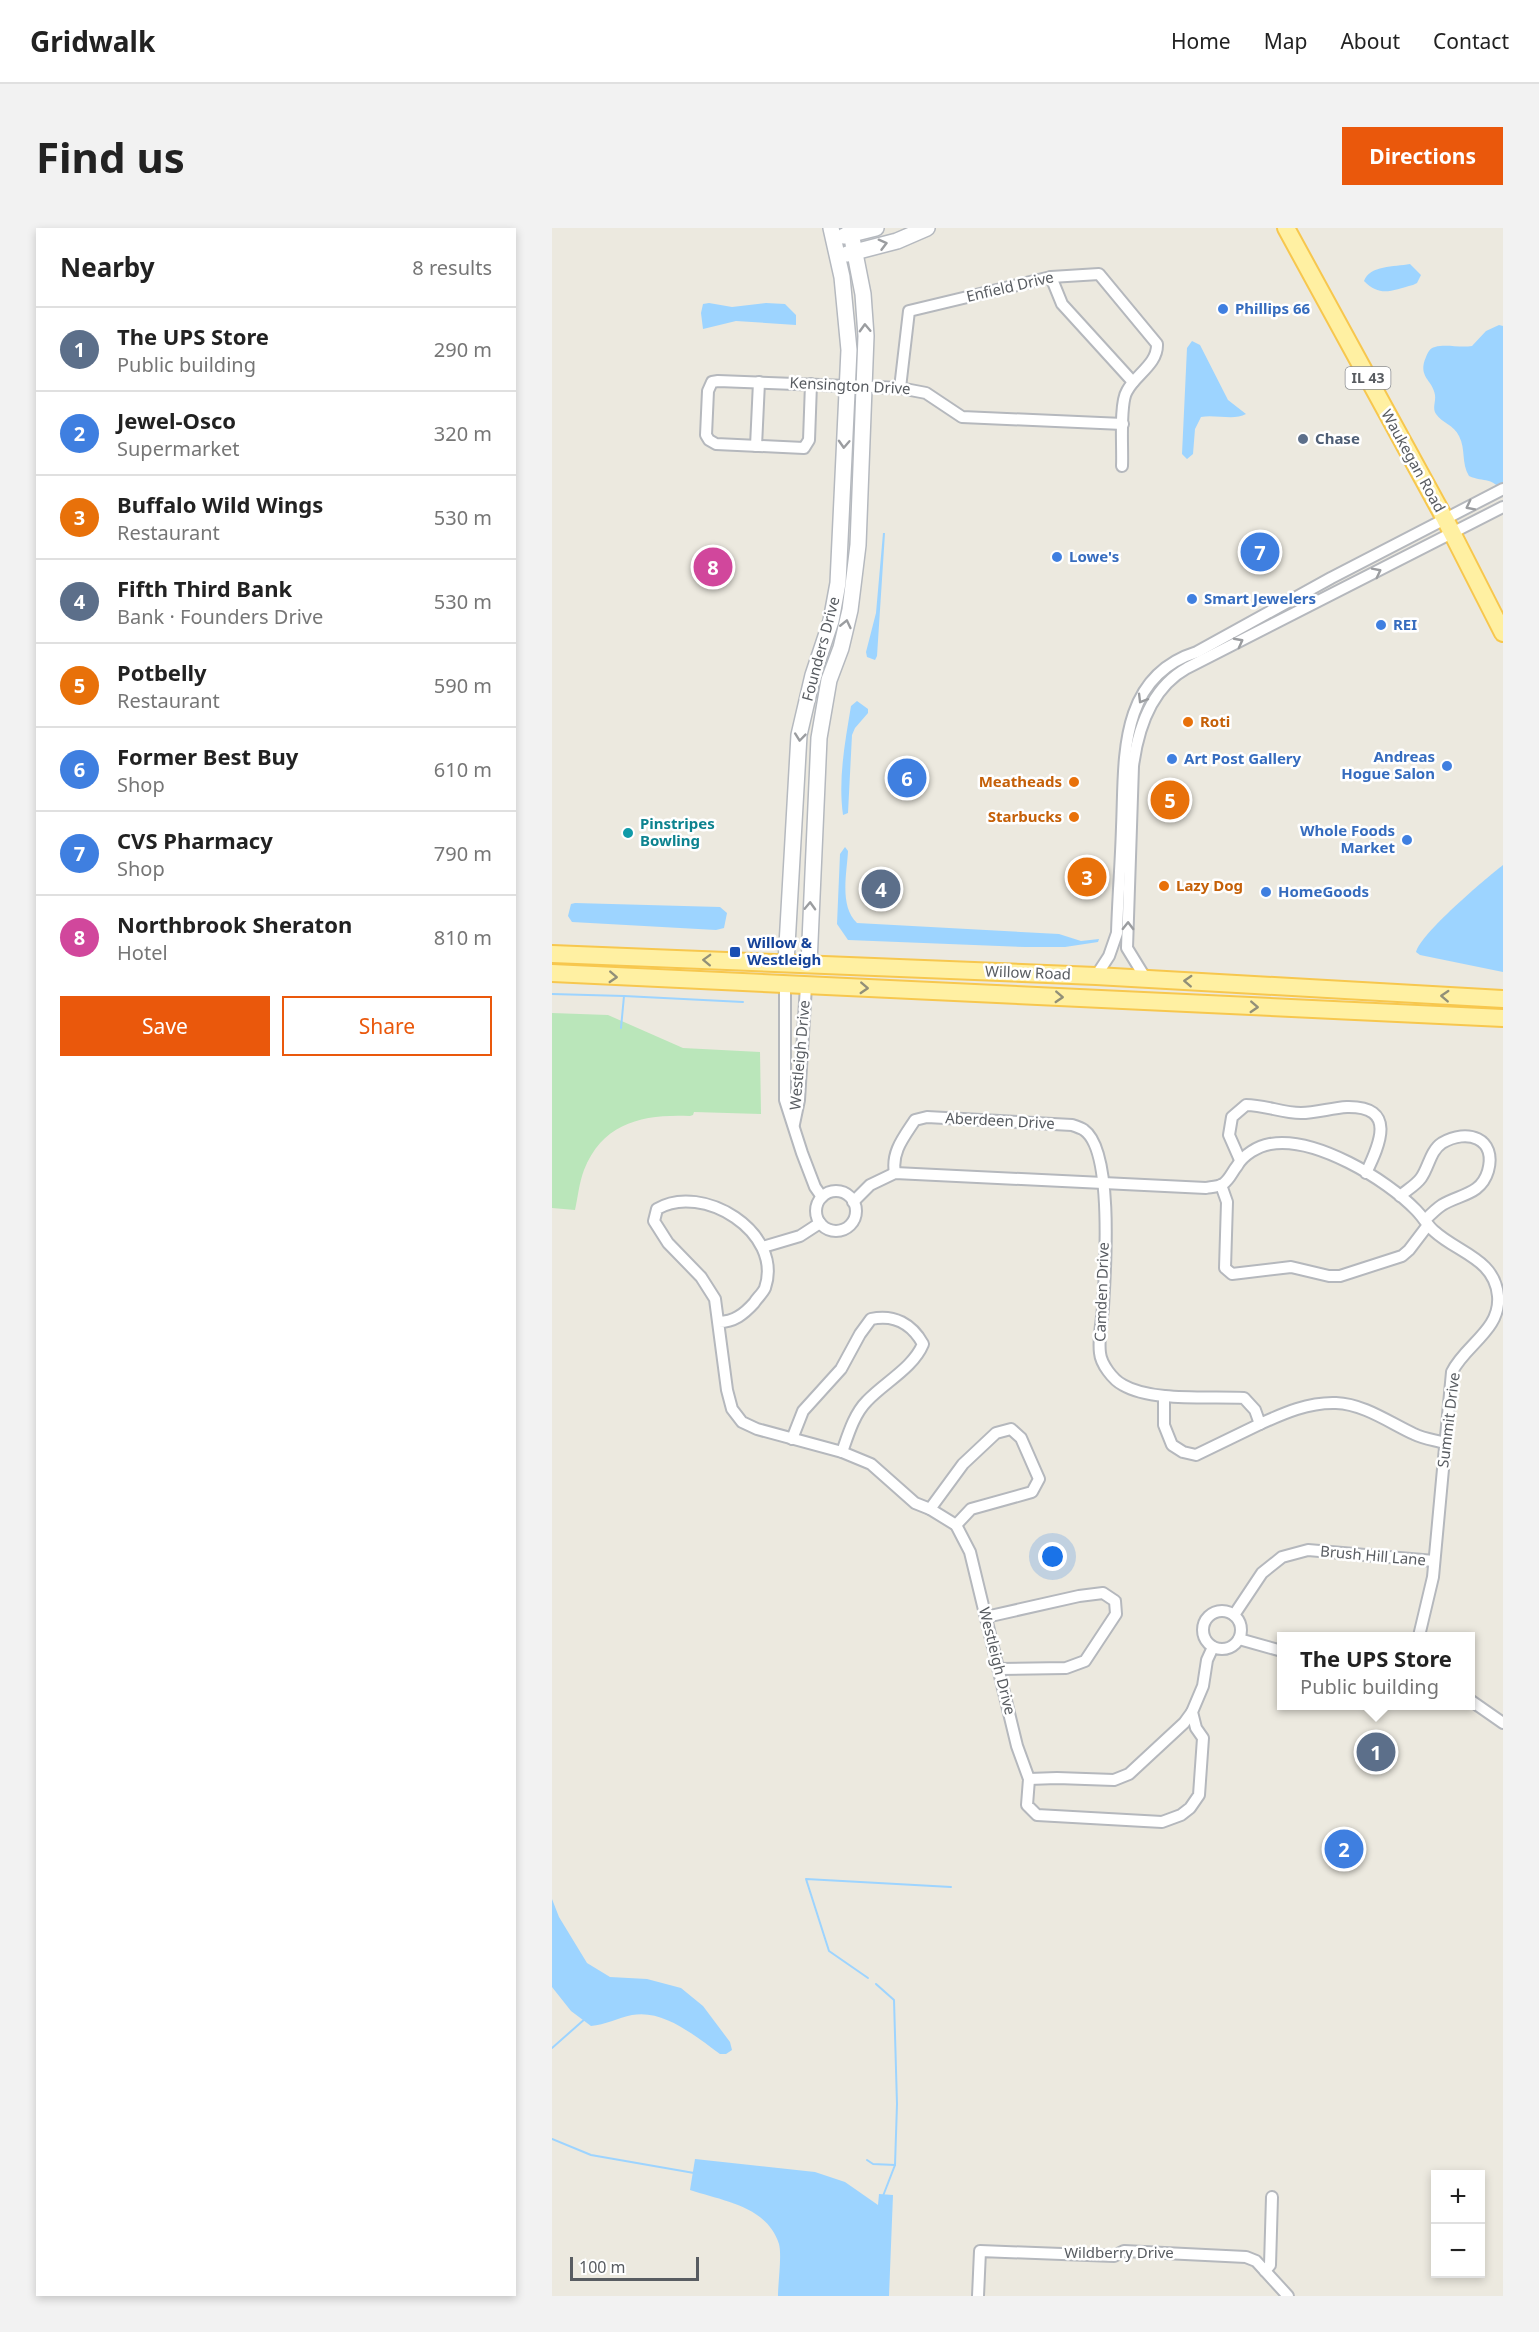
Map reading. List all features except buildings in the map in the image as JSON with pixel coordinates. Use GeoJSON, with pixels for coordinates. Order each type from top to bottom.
{"type":"FeatureCollection","features":[{"type":"Feature","properties":{"kind":"main road"},"geometry":{"type":"LineString","coordinates":[[832,233],[876,228]]}},
{"type":"Feature","properties":{"kind":"main road"},"geometry":{"type":"LineString","coordinates":[[838,256],[897,241],[927,228]]}},
{"type":"Feature","properties":{"kind":"main road","name":"Waukegan Road"},"geometry":{"type":"LineString","coordinates":[[1286,228],[1449,526],[1503,633]]}},
{"type":"Feature","properties":{"kind":"main road","name":"Founders Drive"},"geometry":{"type":"LineString","coordinates":[[809,964],[819,738],[829,680],[841,648],[854,582],[858,545],[865,308],[851,231]]}},
{"type":"Feature","properties":{"kind":"main road","name":"Founders Drive"},"geometry":{"type":"LineString","coordinates":[[786,963],[799,735],[813,675],[831,621],[838,583],[849,334],[838,256],[832,233]]}},
{"type":"Feature","properties":{"kind":"main road","name":"Willow Road"},"geometry":{"type":"LineString","coordinates":[[552,954],[1096,976],[1503,999]]}},
{"type":"Feature","properties":{"kind":"main road"},"geometry":{"type":"LineString","coordinates":[[785,985],[786,963]]}},
{"type":"Feature","properties":{"kind":"main road"},"geometry":{"type":"LineString","coordinates":[[806,986],[809,964]]}},
{"type":"Feature","properties":{"kind":"main road","name":"Willow Road"},"geometry":{"type":"LineString","coordinates":[[552,973],[1503,1018]]}},
{"type":"Feature","properties":{"kind":"street","name":"Enfield Drive"},"geometry":{"type":"LineString","coordinates":[[900,388],[909,311],[1051,276],[1099,274],[1157,345],[1156,355],[1133,382]]}},
{"type":"Feature","properties":{"kind":"street"},"geometry":{"type":"LineString","coordinates":[[1051,276],[1062,304],[1133,382],[1126,392],[1122,466]]}},
{"type":"Feature","properties":{"kind":"street","name":"Kensington Drive"},"geometry":{"type":"LineString","coordinates":[[756,446],[712,443],[706,435],[708,391],[712,382],[900,388],[926,393],[962,417],[1123,424]]}},
{"type":"Feature","properties":{"kind":"street"},"geometry":{"type":"LineString","coordinates":[[759,382],[756,446],[798,449],[807,445],[809,440],[811,384]]}},
{"type":"Feature","properties":{"kind":"street"},"geometry":{"type":"LineString","coordinates":[[1146,979],[1127,948],[1133,766],[1136,744],[1150,705],[1161,690],[1179,673],[1310,604],[1449,526],[1499,491]]}},
{"type":"Feature","properties":{"kind":"street"},"geometry":{"type":"LineString","coordinates":[[1096,976],[1109,956],[1117,933],[1127,736],[1135,710],[1154,680],[1182,657],[1197,652],[1331,578],[1449,526],[1502,507]]}},
{"type":"Feature","properties":{"kind":"street","name":"Westleigh Drive"},"geometry":{"type":"LineString","coordinates":[[785,985],[785,1100],[802,1153],[822,1197]]}},
{"type":"Feature","properties":{"kind":"street","name":"Westleigh Drive"},"geometry":{"type":"LineString","coordinates":[[794,1124],[799,1100],[806,986]]}},
{"type":"Feature","properties":{"kind":"street"},"geometry":{"type":"LineString","coordinates":[[1240,1160],[1229,1135],[1232,1117],[1246,1105],[1301,1113],[1347,1107],[1368,1111],[1377,1116],[1381,1123],[1379,1141],[1365,1173]]}},
{"type":"Feature","properties":{"kind":"street","name":"Aberdeen Drive"},"geometry":{"type":"LineString","coordinates":[[895,1173],[893,1161],[898,1146],[915,1120],[927,1117],[1072,1125],[1084,1130],[1091,1138],[1101,1160],[1104,1183]]}},
{"type":"Feature","properties":{"kind":"street"},"geometry":{"type":"LineString","coordinates":[[853,1202],[870,1185],[895,1173],[1206,1188],[1221,1185],[1227,1202],[1226,1268],[1232,1274],[1291,1267],[1329,1276],[1340,1276],[1402,1256],[1409,1250],[1426,1222],[1443,1204],[1472,1192],[1484,1182],[1489,1159],[1488,1148],[1477,1138],[1464,1135],[1439,1145],[1431,1155],[1423,1176],[1400,1196]]}},
{"type":"Feature","properties":{"kind":"street","name":"Summit Drive"},"geometry":{"type":"LineString","coordinates":[[1221,1185],[1229,1178],[1240,1160],[1255,1149],[1270,1144],[1304,1145],[1337,1157],[1400,1196],[1434,1231],[1483,1263],[1495,1280],[1498,1298],[1497,1313],[1488,1329],[1459,1358],[1452,1372],[1429,1602],[1420,1632]]}},
{"type":"Feature","properties":{"kind":"street","name":"Camden Drive"},"geometry":{"type":"LineString","coordinates":[[1104,1183],[1104,1293],[1100,1355],[1110,1373],[1122,1385],[1164,1396],[1244,1398],[1255,1410],[1260,1424]]}},
{"type":"Feature","properties":{"kind":"street"},"geometry":{"type":"LineString","coordinates":[[839,1192],[845,1194],[853,1202],[855,1214],[849,1226],[837,1231],[820,1223],[816,1212],[822,1197],[839,1192]]}},
{"type":"Feature","properties":{"kind":"street"},"geometry":{"type":"LineString","coordinates":[[719,1322],[731,1322],[749,1309],[764,1289],[768,1263],[763,1247],[742,1221],[707,1205],[667,1202],[657,1209],[654,1221],[668,1243],[710,1289],[715,1299],[727,1390],[732,1409],[742,1422],[757,1429],[842,1452],[871,1464],[915,1503],[930,1509],[956,1525],[970,1509],[1032,1492],[1039,1479],[1021,1438],[1011,1429],[996,1433],[963,1464],[930,1509]]}},
{"type":"Feature","properties":{"kind":"street"},"geometry":{"type":"LineString","coordinates":[[763,1247],[800,1236],[820,1223]]}},
{"type":"Feature","properties":{"kind":"street"},"geometry":{"type":"LineString","coordinates":[[792,1439],[803,1411],[841,1370],[860,1334],[872,1319],[885,1316],[905,1324],[919,1336],[923,1344],[918,1356],[865,1402],[851,1427],[842,1452]]}},
{"type":"Feature","properties":{"kind":"street"},"geometry":{"type":"LineString","coordinates":[[1164,1396],[1164,1425],[1172,1445],[1183,1452],[1196,1455],[1291,1410],[1337,1403],[1362,1408],[1417,1436],[1445,1443]]}},
{"type":"Feature","properties":{"kind":"street","name":"Westleigh Drive"},"geometry":{"type":"LineString","coordinates":[[956,1525],[970,1552],[1017,1746],[1029,1779],[1027,1805],[1037,1815],[1162,1822],[1177,1818],[1190,1808],[1199,1795],[1203,1738],[1196,1728],[1192,1712]]}},
{"type":"Feature","properties":{"kind":"street","name":"Brush Hill Lane"},"geometry":{"type":"LineString","coordinates":[[1234,1615],[1262,1573],[1281,1557],[1308,1550],[1434,1561]]}},
{"type":"Feature","properties":{"kind":"street"},"geometry":{"type":"LineString","coordinates":[[986,1617],[1079,1596],[1103,1593],[1115,1601],[1116,1614],[1085,1661],[1066,1668],[999,1669]]}},
{"type":"Feature","properties":{"kind":"street"},"geometry":{"type":"LineString","coordinates":[[1220,1611],[1234,1615],[1241,1629],[1239,1639],[1227,1648],[1213,1647],[1206,1640],[1203,1631],[1208,1618],[1220,1611]]}},
{"type":"Feature","properties":{"kind":"street"},"geometry":{"type":"LineString","coordinates":[[1239,1639],[1277,1650]]}},
{"type":"Feature","properties":{"kind":"street"},"geometry":{"type":"LineString","coordinates":[[1029,1779],[1114,1780],[1129,1774],[1184,1723],[1192,1712],[1203,1686],[1207,1660],[1213,1647]]}},
{"type":"Feature","properties":{"kind":"street"},"geometry":{"type":"LineString","coordinates":[[1475,1703],[1503,1723]]}},
{"type":"Feature","properties":{"kind":"street"},"geometry":{"type":"LineString","coordinates":[[1488,1712],[1503,1715]]}},
{"type":"Feature","properties":{"kind":"street"},"geometry":{"type":"LineString","coordinates":[[1265,2271],[1270,2265],[1272,2197]]}},
{"type":"Feature","properties":{"kind":"street","name":"Wildberry Drive"},"geometry":{"type":"LineString","coordinates":[[978,2296],[980,2251],[1114,2256],[1124,2251],[1246,2257],[1256,2261],[1288,2296]]}},
{"type":"Feature","properties":{"kind":"green space"},"geometry":{"type":"Polygon","coordinates":[[[552,1013],[608,1015],[683,1048],[760,1052],[761,1114],[694,1112],[690,1116],[657,1117],[627,1124],[602,1141],[592,1154],[582,1175],[575,1210],[552,1208],[552,1013]]]}},
{"type":"Feature","properties":{"kind":"water"},"geometry":{"type":"Polygon","coordinates":[[[1410,264],[1421,275],[1417,283],[1413,285],[1381,291],[1364,281],[1371,272],[1377,269],[1410,264]]]}},
{"type":"Feature","properties":{"kind":"water"},"geometry":{"type":"Polygon","coordinates":[[[766,303],[785,304],[796,315],[796,325],[736,321],[703,329],[701,313],[703,304],[732,307],[766,303]]]}},
{"type":"Feature","properties":{"kind":"water"},"geometry":{"type":"Polygon","coordinates":[[[1499,325],[1503,326],[1503,493],[1492,482],[1469,476],[1461,441],[1457,432],[1436,414],[1434,390],[1423,369],[1428,352],[1432,348],[1472,346],[1486,331],[1499,325]]]}},
{"type":"Feature","properties":{"kind":"water"},"geometry":{"type":"Polygon","coordinates":[[[1192,341],[1200,345],[1228,400],[1246,414],[1236,417],[1201,417],[1195,429],[1193,454],[1187,459],[1182,454],[1187,348],[1192,341]]]}},
{"type":"Feature","properties":{"kind":"water"},"geometry":{"type":"Polygon","coordinates":[[[883,533],[885,533],[875,660],[867,657],[866,652],[876,613],[883,533]]]}},
{"type":"Feature","properties":{"kind":"water"},"geometry":{"type":"Polygon","coordinates":[[[857,701],[868,709],[868,713],[852,735],[848,813],[843,815],[841,788],[845,747],[851,706],[857,701]]]}},
{"type":"Feature","properties":{"kind":"water"},"geometry":{"type":"Polygon","coordinates":[[[845,847],[848,851],[846,899],[851,916],[857,923],[1059,934],[1081,941],[1099,939],[1098,942],[1065,947],[1025,947],[848,940],[837,924],[840,854],[845,847]]]}},
{"type":"Feature","properties":{"kind":"water"},"geometry":{"type":"Polygon","coordinates":[[[1503,865],[1503,972],[1420,955],[1416,952],[1441,920],[1503,865]]]}},
{"type":"Feature","properties":{"kind":"water"},"geometry":{"type":"Polygon","coordinates":[[[571,904],[720,907],[727,913],[724,928],[716,930],[572,922],[568,916],[571,904]]]}},
{"type":"Feature","properties":{"kind":"water"},"geometry":{"type":"Polygon","coordinates":[[[552,1899],[559,1917],[587,1963],[610,1977],[647,1979],[681,1988],[703,2006],[730,2042],[732,2050],[726,2054],[720,2054],[690,2032],[656,2016],[632,2015],[591,2026],[571,2011],[552,1987],[552,1899]]]}},
{"type":"Feature","properties":{"kind":"water"},"geometry":{"type":"Polygon","coordinates":[[[695,2159],[815,2172],[845,2182],[878,2205],[879,2194],[893,2195],[889,2296],[778,2296],[780,2249],[773,2231],[765,2221],[742,2207],[690,2190],[695,2159]]]}},
{"type":"Feature","properties":{"kind":"waterway"},"geometry":{"type":"LineString","coordinates":[[552,994],[624,996],[621,1028]]}},
{"type":"Feature","properties":{"kind":"waterway"},"geometry":{"type":"LineString","coordinates":[[624,996],[743,1002]]}},
{"type":"Feature","properties":{"kind":"waterway"},"geometry":{"type":"LineString","coordinates":[[868,1978],[829,1951],[806,1879],[951,1887]]}},
{"type":"Feature","properties":{"kind":"waterway"},"geometry":{"type":"LineString","coordinates":[[876,1984],[894,2000],[897,2104],[895,2165],[883,2196]]}},
{"type":"Feature","properties":{"kind":"waterway"},"geometry":{"type":"LineString","coordinates":[[552,2048],[586,2018]]}},
{"type":"Feature","properties":{"kind":"waterway"},"geometry":{"type":"LineString","coordinates":[[552,2139],[591,2155],[694,2173]]}},
{"type":"Feature","properties":{"kind":"waterway"},"geometry":{"type":"LineString","coordinates":[[867,2160],[873,2164],[895,2165]]}},
{"type":"Feature","properties":{"kind":"place","name":"Phillips 66"},"geometry":{"type":"Point","coordinates":[1223,309]}},
{"type":"Feature","properties":{"kind":"place","name":"Chase"},"geometry":{"type":"Point","coordinates":[1303,439]}},
{"type":"Feature","properties":{"kind":"place","name":"CVS Pharmacy"},"geometry":{"type":"Point","coordinates":[1260,552]}},
{"type":"Feature","properties":{"kind":"place","name":"Lowe's"},"geometry":{"type":"Point","coordinates":[1057,557]}},
{"type":"Feature","properties":{"kind":"place","name":"Northbrook Sheraton"},"geometry":{"type":"Point","coordinates":[713,567]}},
{"type":"Feature","properties":{"kind":"place","name":"Smart Jewelers"},"geometry":{"type":"Point","coordinates":[1192,599]}},
{"type":"Feature","properties":{"kind":"place","name":"REI"},"geometry":{"type":"Point","coordinates":[1381,625]}},
{"type":"Feature","properties":{"kind":"place","name":"Roti"},"geometry":{"type":"Point","coordinates":[1188,722]}},
{"type":"Feature","properties":{"kind":"place","name":"Art Post Gallery"},"geometry":{"type":"Point","coordinates":[1172,759]}},
{"type":"Feature","properties":{"kind":"place","name":"Andreas Hogue Salon"},"geometry":{"type":"Point","coordinates":[1447,766]}},
{"type":"Feature","properties":{"kind":"place","name":"Former Best Buy"},"geometry":{"type":"Point","coordinates":[907,778]}},
{"type":"Feature","properties":{"kind":"place","name":"Meatheads"},"geometry":{"type":"Point","coordinates":[1074,782]}},
{"type":"Feature","properties":{"kind":"place","name":"Potbelly"},"geometry":{"type":"Point","coordinates":[1170,800]}},
{"type":"Feature","properties":{"kind":"place","name":"Starbucks"},"geometry":{"type":"Point","coordinates":[1074,817]}},
{"type":"Feature","properties":{"kind":"place","name":"Pinstripes Bowling"},"geometry":{"type":"Point","coordinates":[628,833]}},
{"type":"Feature","properties":{"kind":"place","name":"Whole Foods Market"},"geometry":{"type":"Point","coordinates":[1407,840]}},
{"type":"Feature","properties":{"kind":"place","name":"Buffalo Wild Wings"},"geometry":{"type":"Point","coordinates":[1087,877]}},
{"type":"Feature","properties":{"kind":"place","name":"Lazy Dog"},"geometry":{"type":"Point","coordinates":[1164,886]}},
{"type":"Feature","properties":{"kind":"place","name":"Fifth Third Bank"},"geometry":{"type":"Point","coordinates":[881,889]}},
{"type":"Feature","properties":{"kind":"place","name":"HomeGoods"},"geometry":{"type":"Point","coordinates":[1266,892]}},
{"type":"Feature","properties":{"kind":"place","name":"Willow & Westleigh"},"geometry":{"type":"Point","coordinates":[735,952]}},
{"type":"Feature","properties":{"kind":"place","name":"The UPS Store"},"geometry":{"type":"Point","coordinates":[1376,1752]}},
{"type":"Feature","properties":{"kind":"place","name":"Jewel-Osco"},"geometry":{"type":"Point","coordinates":[1344,1849]}}]}
